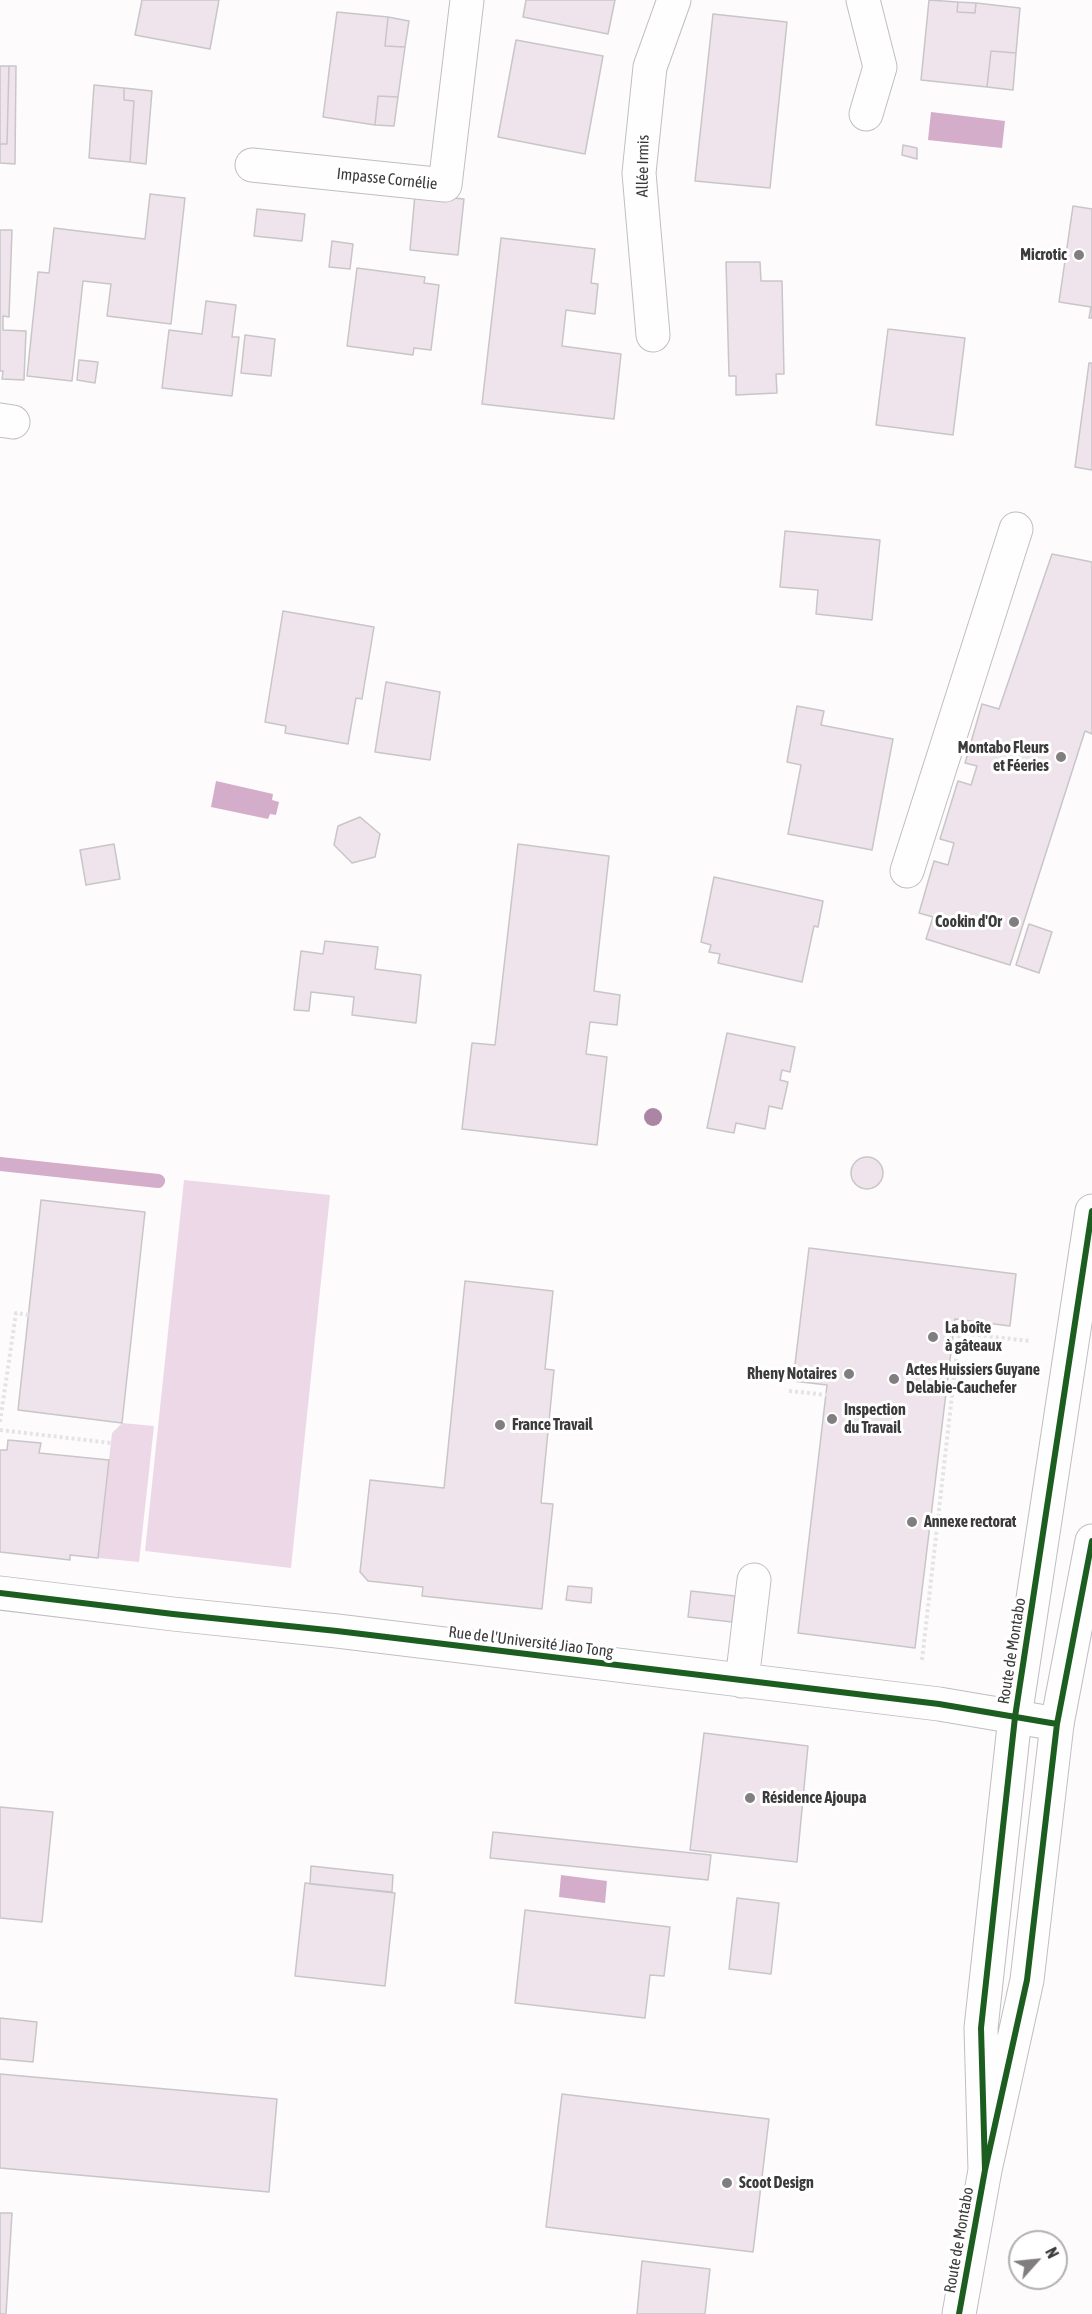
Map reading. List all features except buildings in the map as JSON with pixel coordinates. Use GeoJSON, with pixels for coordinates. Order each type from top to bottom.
{"type":"FeatureCollection","features":[{"type":"Feature","properties":{"kind":"street","name":"Impasse Cornélie"},"geometry":{"type":"LineString","coordinates":[[252,165],[445,186],[467,0]]}},
{"type":"Feature","properties":{"kind":"street","name":"Allée Irmis"},"geometry":{"type":"LineString","coordinates":[[653,335],[639,173],[650,67],[674,0]]}},
{"type":"Feature","properties":{"kind":"street"},"geometry":{"type":"LineString","coordinates":[[863,0],[880,67],[866,114]]}},
{"type":"Feature","properties":{"kind":"street"},"geometry":{"type":"LineString","coordinates":[[907,871],[1016,529]]}},
{"type":"Feature","properties":{"kind":"street","name":"Route de Montabo"},"geometry":{"type":"LineString","coordinates":[[984,2170],[981,2028],[1015,1717],[1092,1211]]}},
{"type":"Feature","properties":{"kind":"street","name":"Route de Montabo"},"geometry":{"type":"LineString","coordinates":[[959,2314],[984,2170],[1027,1980],[1058,1724],[1092,1541]]}},
{"type":"Feature","properties":{"kind":"street"},"geometry":{"type":"LineString","coordinates":[[742,1681],[754,1581]]}},
{"type":"Feature","properties":{"kind":"street","name":"Rue de l'Université Jiao Tong"},"geometry":{"type":"LineString","coordinates":[[0,1593],[337,1631],[939,1704],[1058,1724]]}},
{"type":"Feature","properties":{"kind":"path"},"geometry":{"type":"LineString","coordinates":[[0,1422],[16,1313],[29,1314]]}},
{"type":"Feature","properties":{"kind":"path"},"geometry":{"type":"LineString","coordinates":[[922,1660],[959,1332],[1030,1341]]}},
{"type":"Feature","properties":{"kind":"path"},"geometry":{"type":"LineString","coordinates":[[789,1391],[826,1395]]}},
{"type":"Feature","properties":{"kind":"path"},"geometry":{"type":"LineString","coordinates":[[944,1409],[950,1409]]}},
{"type":"Feature","properties":{"kind":"path"},"geometry":{"type":"LineString","coordinates":[[0,1430],[111,1443]]}},
{"type":"Feature","properties":{"kind":"shaded area"},"geometry":{"type":"Polygon","coordinates":[[[931,112],[1005,121],[1002,148],[928,140],[931,112]]]}},
{"type":"Feature","properties":{"kind":"shaded area"},"geometry":{"type":"Polygon","coordinates":[[[216,781],[273,794],[272,800],[279,802],[276,815],[270,814],[268,819],[211,807],[216,781]]]}},
{"type":"Feature","properties":{"kind":"shaded area"},"geometry":{"type":"Polygon","coordinates":[[[184,1180],[330,1195],[291,1568],[145,1551],[184,1180]]]}},
{"type":"Feature","properties":{"kind":"shaded area"},"geometry":{"type":"Polygon","coordinates":[[[122,1423],[154,1426],[139,1562],[98,1558],[112,1433],[122,1423]]]}},
{"type":"Feature","properties":{"kind":"shaded area"},"geometry":{"type":"Polygon","coordinates":[[[561,1875],[607,1881],[605,1903],[559,1897],[561,1875]]]}},
{"type":"Feature","properties":{"kind":"waterway"},"geometry":{"type":"LineString","coordinates":[[0,1164],[158,1181]]}},
{"type":"Feature","properties":{"kind":"cycle path"},"geometry":{"type":"LineString","coordinates":[[985,2170],[981,2028],[1015,1717],[1092,1211]]}},
{"type":"Feature","properties":{"kind":"cycle path"},"geometry":{"type":"LineString","coordinates":[[959,2314],[985,2170],[1027,1980],[1057,1724],[1092,1541]]}},
{"type":"Feature","properties":{"kind":"cycle path"},"geometry":{"type":"LineString","coordinates":[[0,1593],[337,1631],[939,1704],[1057,1724]]}},
{"type":"Feature","properties":{"kind":"place","name":"Microtic"},"geometry":{"type":"Point","coordinates":[1079,255]}},
{"type":"Feature","properties":{"kind":"place","name":"Montabo Fleurs et Féeries"},"geometry":{"type":"Point","coordinates":[1061,757]}},
{"type":"Feature","properties":{"kind":"place","name":"Cookin d'Or"},"geometry":{"type":"Point","coordinates":[1014,922]}},
{"type":"Feature","properties":{"kind":"place","name":"La boîte à gâteaux"},"geometry":{"type":"Point","coordinates":[933,1337]}},
{"type":"Feature","properties":{"kind":"place","name":"Rheny Notaires"},"geometry":{"type":"Point","coordinates":[849,1374]}},
{"type":"Feature","properties":{"kind":"place","name":"Actes Huissiers Guyane Delabie-Cauchefer"},"geometry":{"type":"Point","coordinates":[894,1379]}},
{"type":"Feature","properties":{"kind":"place","name":"Inspection du Travail"},"geometry":{"type":"Point","coordinates":[832,1419]}},
{"type":"Feature","properties":{"kind":"place","name":"France Travail"},"geometry":{"type":"Point","coordinates":[500,1425]}},
{"type":"Feature","properties":{"kind":"place","name":"Annexe rectorat"},"geometry":{"type":"Point","coordinates":[912,1522]}},
{"type":"Feature","properties":{"kind":"place","name":"Résidence Ajoupa"},"geometry":{"type":"Point","coordinates":[750,1798]}},
{"type":"Feature","properties":{"kind":"place","name":"Scoot Design"},"geometry":{"type":"Point","coordinates":[727,2183]}}]}
